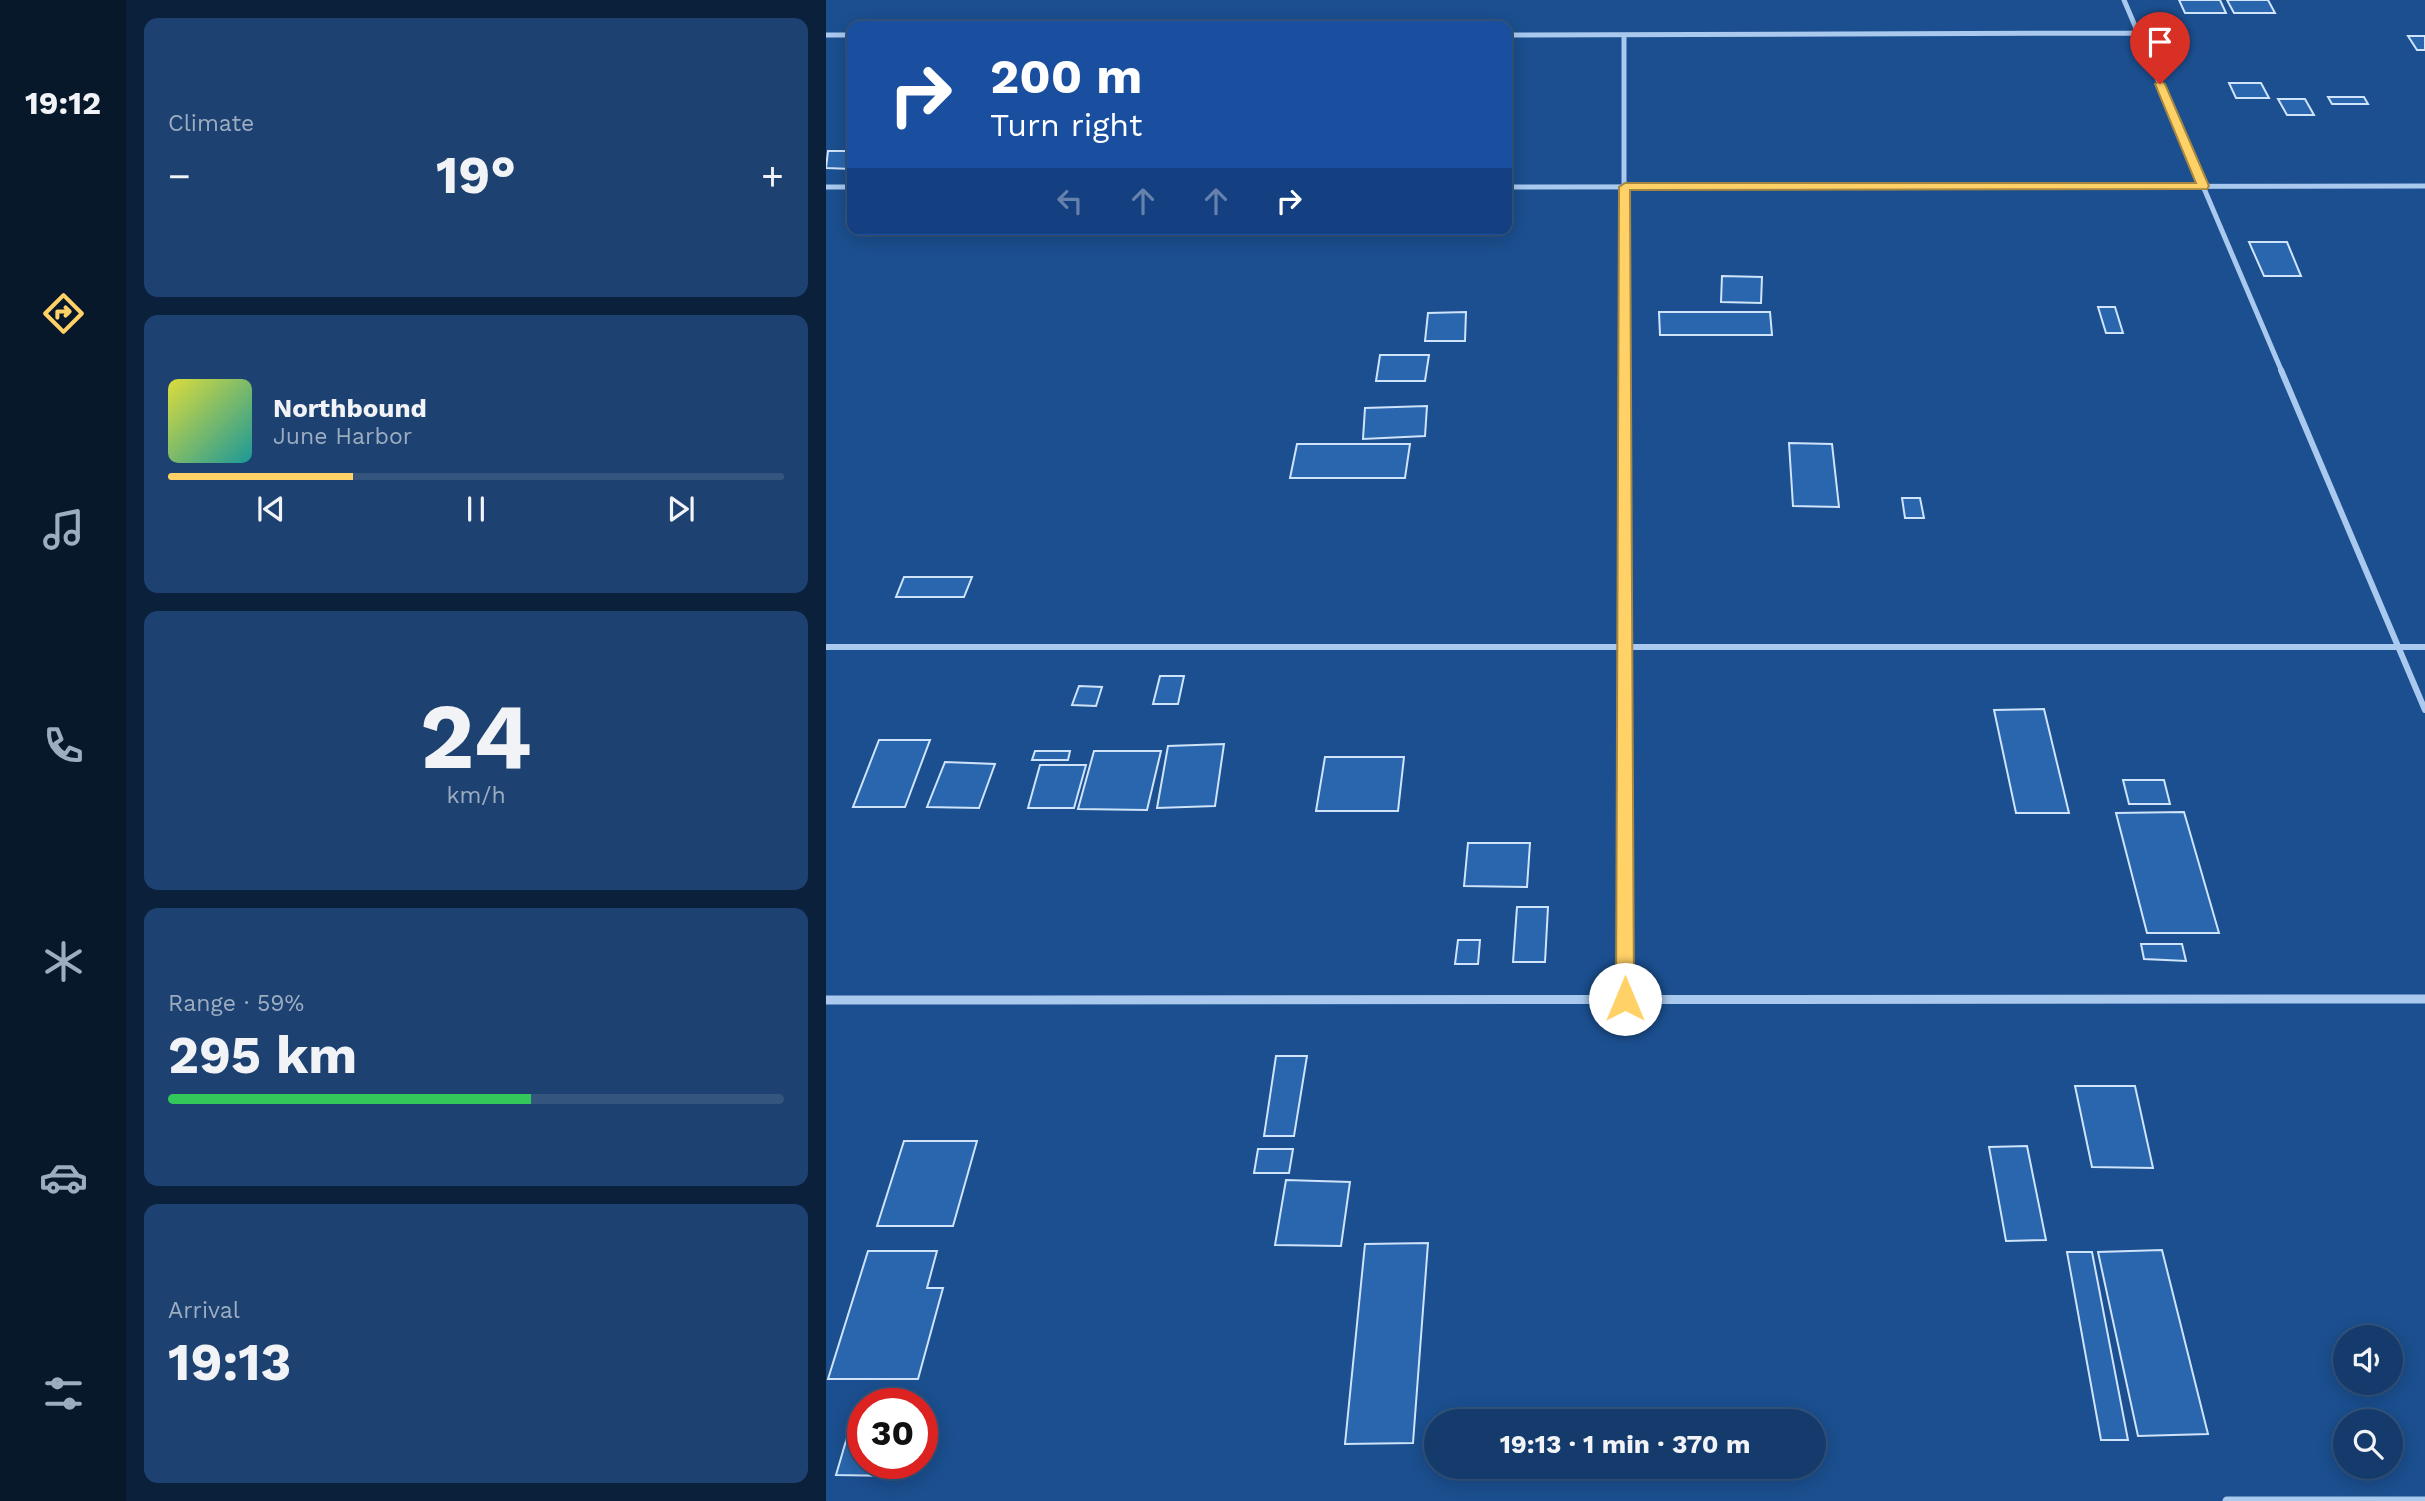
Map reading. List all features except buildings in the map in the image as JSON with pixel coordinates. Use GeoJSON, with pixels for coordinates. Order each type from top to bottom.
{"type":"FeatureCollection","features":[{"type":"Feature","properties":{"kind":"street"},"geometry":{"type":"LineString","coordinates":[[2124,0],[2425,710]]}},
{"type":"Feature","properties":{"kind":"street"},"geometry":{"type":"LineString","coordinates":[[1512,35],[2138,33]]}},
{"type":"Feature","properties":{"kind":"street"},"geometry":{"type":"LineString","coordinates":[[826,35],[847,35]]}},
{"type":"Feature","properties":{"kind":"street"},"geometry":{"type":"LineString","coordinates":[[1624,35],[1625,999]]}},
{"type":"Feature","properties":{"kind":"street"},"geometry":{"type":"LineString","coordinates":[[1512,187],[2425,186]]}},
{"type":"Feature","properties":{"kind":"street"},"geometry":{"type":"LineString","coordinates":[[826,187],[847,187]]}},
{"type":"Feature","properties":{"kind":"street"},"geometry":{"type":"LineString","coordinates":[[826,648],[2425,647]]}},
{"type":"Feature","properties":{"kind":"street"},"geometry":{"type":"LineString","coordinates":[[826,1000],[2425,999]]}},
{"type":"Feature","properties":{"kind":"street"},"geometry":{"type":"LineString","coordinates":[[2227,1501],[2425,1501]]}},
{"type":"Feature","properties":{"kind":"route"},"geometry":{"type":"LineString","coordinates":[[1625,999],[1625,187],[2203,186],[2160,84]]}}]}
